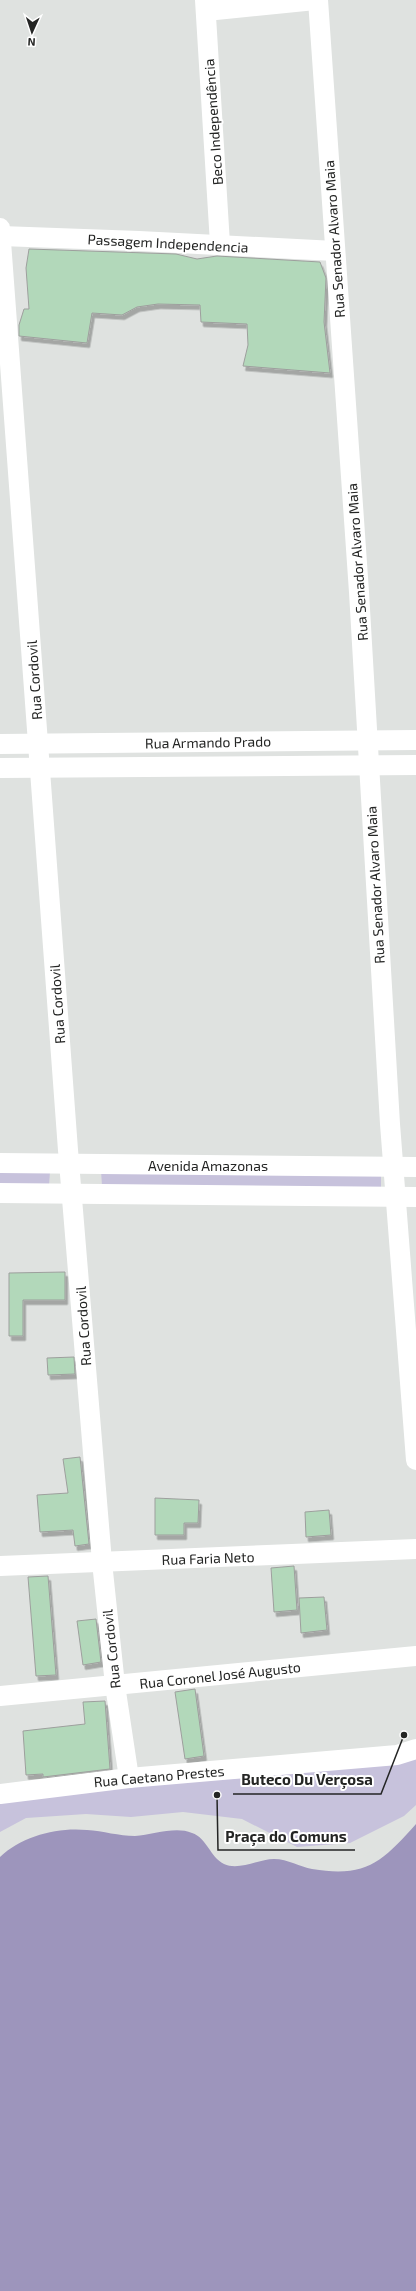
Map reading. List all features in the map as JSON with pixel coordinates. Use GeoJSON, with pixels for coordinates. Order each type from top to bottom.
{"type":"FeatureCollection","features":[{"type":"Feature","properties":{"kind":"street"},"geometry":{"type":"LineString","coordinates":[[205,6],[315,0]]}},
{"type":"Feature","properties":{"kind":"street","name":"Rua Senador Alvaro Maia"},"geometry":{"type":"LineString","coordinates":[[318,0],[352,485],[390,1124],[395,1167],[406,1197]]}},
{"type":"Feature","properties":{"kind":"street","name":"Beco Independência"},"geometry":{"type":"LineString","coordinates":[[205,6],[220,244]]}},
{"type":"Feature","properties":{"kind":"street","name":"Passagem Independencia"},"geometry":{"type":"LineString","coordinates":[[0,232],[335,251]]}},
{"type":"Feature","properties":{"kind":"street","name":"Rua Cordovil"},"geometry":{"type":"LineString","coordinates":[[0,232],[70,1165],[102,1562],[114,1685],[129,1778]]}},
{"type":"Feature","properties":{"kind":"street","name":"Rua Armando Prado"},"geometry":{"type":"LineString","coordinates":[[0,744],[367,739],[416,740]]}},
{"type":"Feature","properties":{"kind":"street","name":"Rua Armando Prado"},"geometry":{"type":"LineString","coordinates":[[0,768],[368,764],[416,765]]}},
{"type":"Feature","properties":{"kind":"street","name":"Avenida Amazonas"},"geometry":{"type":"LineString","coordinates":[[0,1163],[70,1165],[416,1167]]}},
{"type":"Feature","properties":{"kind":"street","name":"Avenida Amazonas"},"geometry":{"type":"LineString","coordinates":[[0,1193],[73,1192],[406,1197]]}},
{"type":"Feature","properties":{"kind":"street"},"geometry":{"type":"LineString","coordinates":[[406,1197],[416,1460]]}},
{"type":"Feature","properties":{"kind":"street","name":"Rua Faria Neto"},"geometry":{"type":"LineString","coordinates":[[0,1566],[416,1549]]}},
{"type":"Feature","properties":{"kind":"street","name":"Rua Coronel José Augusto"},"geometry":{"type":"LineString","coordinates":[[0,1696],[416,1656]]}},
{"type":"Feature","properties":{"kind":"street","name":"Rua Caetano Prestes"},"geometry":{"type":"LineString","coordinates":[[0,1794],[129,1778],[397,1755],[414,1749]]}},
{"type":"Feature","properties":{"kind":"shaded area"},"geometry":{"type":"Polygon","coordinates":[[[0,1170],[50,1171],[49,1186],[0,1185],[0,1170]]]}},
{"type":"Feature","properties":{"kind":"shaded area"},"geometry":{"type":"Polygon","coordinates":[[[101,1170],[381,1174],[381,1190],[102,1186],[101,1170]]]}},
{"type":"Feature","properties":{"kind":"shaded area"},"geometry":{"type":"Polygon","coordinates":[[[416,1746],[416,1805],[404,1816],[350,1843],[297,1847],[242,1819],[183,1812],[131,1817],[86,1814],[26,1818],[0,1832],[0,1798],[416,1746]]]}},
{"type":"Feature","properties":{"kind":"shaded area"},"geometry":{"type":"Polygon","coordinates":[[[416,1824],[416,2291],[0,2291],[0,1857],[29,1838],[40,1834],[64,1830],[76,1829],[135,1836],[178,1830],[197,1835],[219,1861],[230,1866],[279,1859],[312,1869],[346,1871],[360,1869],[372,1864],[393,1848],[416,1824]]]}},
{"type":"Feature","properties":{"kind":"building"},"geometry":{"type":"Polygon","coordinates":[[[29,249],[176,254],[197,259],[217,256],[320,262],[326,278],[324,322],[330,373],[243,366],[248,345],[247,324],[201,322],[200,305],[158,304],[137,307],[122,315],[92,313],[87,343],[19,336],[19,325],[24,309],[29,309],[26,268],[29,249]]]}},
{"type":"Feature","properties":{"kind":"building"},"geometry":{"type":"Polygon","coordinates":[[[65,1272],[65,1300],[23,1300],[23,1336],[9,1336],[9,1273],[65,1272]]]}},
{"type":"Feature","properties":{"kind":"building"},"geometry":{"type":"Polygon","coordinates":[[[74,1357],[75,1374],[48,1375],[47,1358],[74,1357]]]}},
{"type":"Feature","properties":{"kind":"building"},"geometry":{"type":"Polygon","coordinates":[[[80,1457],[89,1544],[75,1546],[73,1530],[40,1532],[37,1495],[68,1493],[63,1459],[80,1457]]]}},
{"type":"Feature","properties":{"kind":"building"},"geometry":{"type":"Polygon","coordinates":[[[155,1498],[199,1500],[198,1523],[184,1523],[184,1535],[155,1535],[155,1498]]]}},
{"type":"Feature","properties":{"kind":"building"},"geometry":{"type":"Polygon","coordinates":[[[329,1510],[331,1535],[306,1537],[305,1512],[329,1510]]]}},
{"type":"Feature","properties":{"kind":"building"},"geometry":{"type":"Polygon","coordinates":[[[294,1566],[297,1610],[274,1612],[271,1568],[294,1566]]]}},
{"type":"Feature","properties":{"kind":"building"},"geometry":{"type":"Polygon","coordinates":[[[48,1576],[56,1675],[36,1676],[28,1577],[48,1576]]]}},
{"type":"Feature","properties":{"kind":"building"},"geometry":{"type":"Polygon","coordinates":[[[324,1597],[327,1630],[301,1633],[299,1598],[324,1597]]]}},
{"type":"Feature","properties":{"kind":"building"},"geometry":{"type":"Polygon","coordinates":[[[96,1619],[101,1662],[83,1665],[77,1621],[96,1619]]]}},
{"type":"Feature","properties":{"kind":"building"},"geometry":{"type":"Polygon","coordinates":[[[195,1689],[204,1756],[185,1759],[175,1692],[195,1689]]]}},
{"type":"Feature","properties":{"kind":"building"},"geometry":{"type":"Polygon","coordinates":[[[105,1701],[110,1769],[43,1777],[43,1774],[26,1775],[23,1731],[85,1724],[83,1702],[105,1701]]]}},
{"type":"Feature","properties":{"kind":"place","name":"Buteco Du Verçosa"},"geometry":{"type":"Point","coordinates":[404,1735]}},
{"type":"Feature","properties":{"kind":"place","name":"Praça do Comuns"},"geometry":{"type":"Point","coordinates":[217,1795]}}]}
